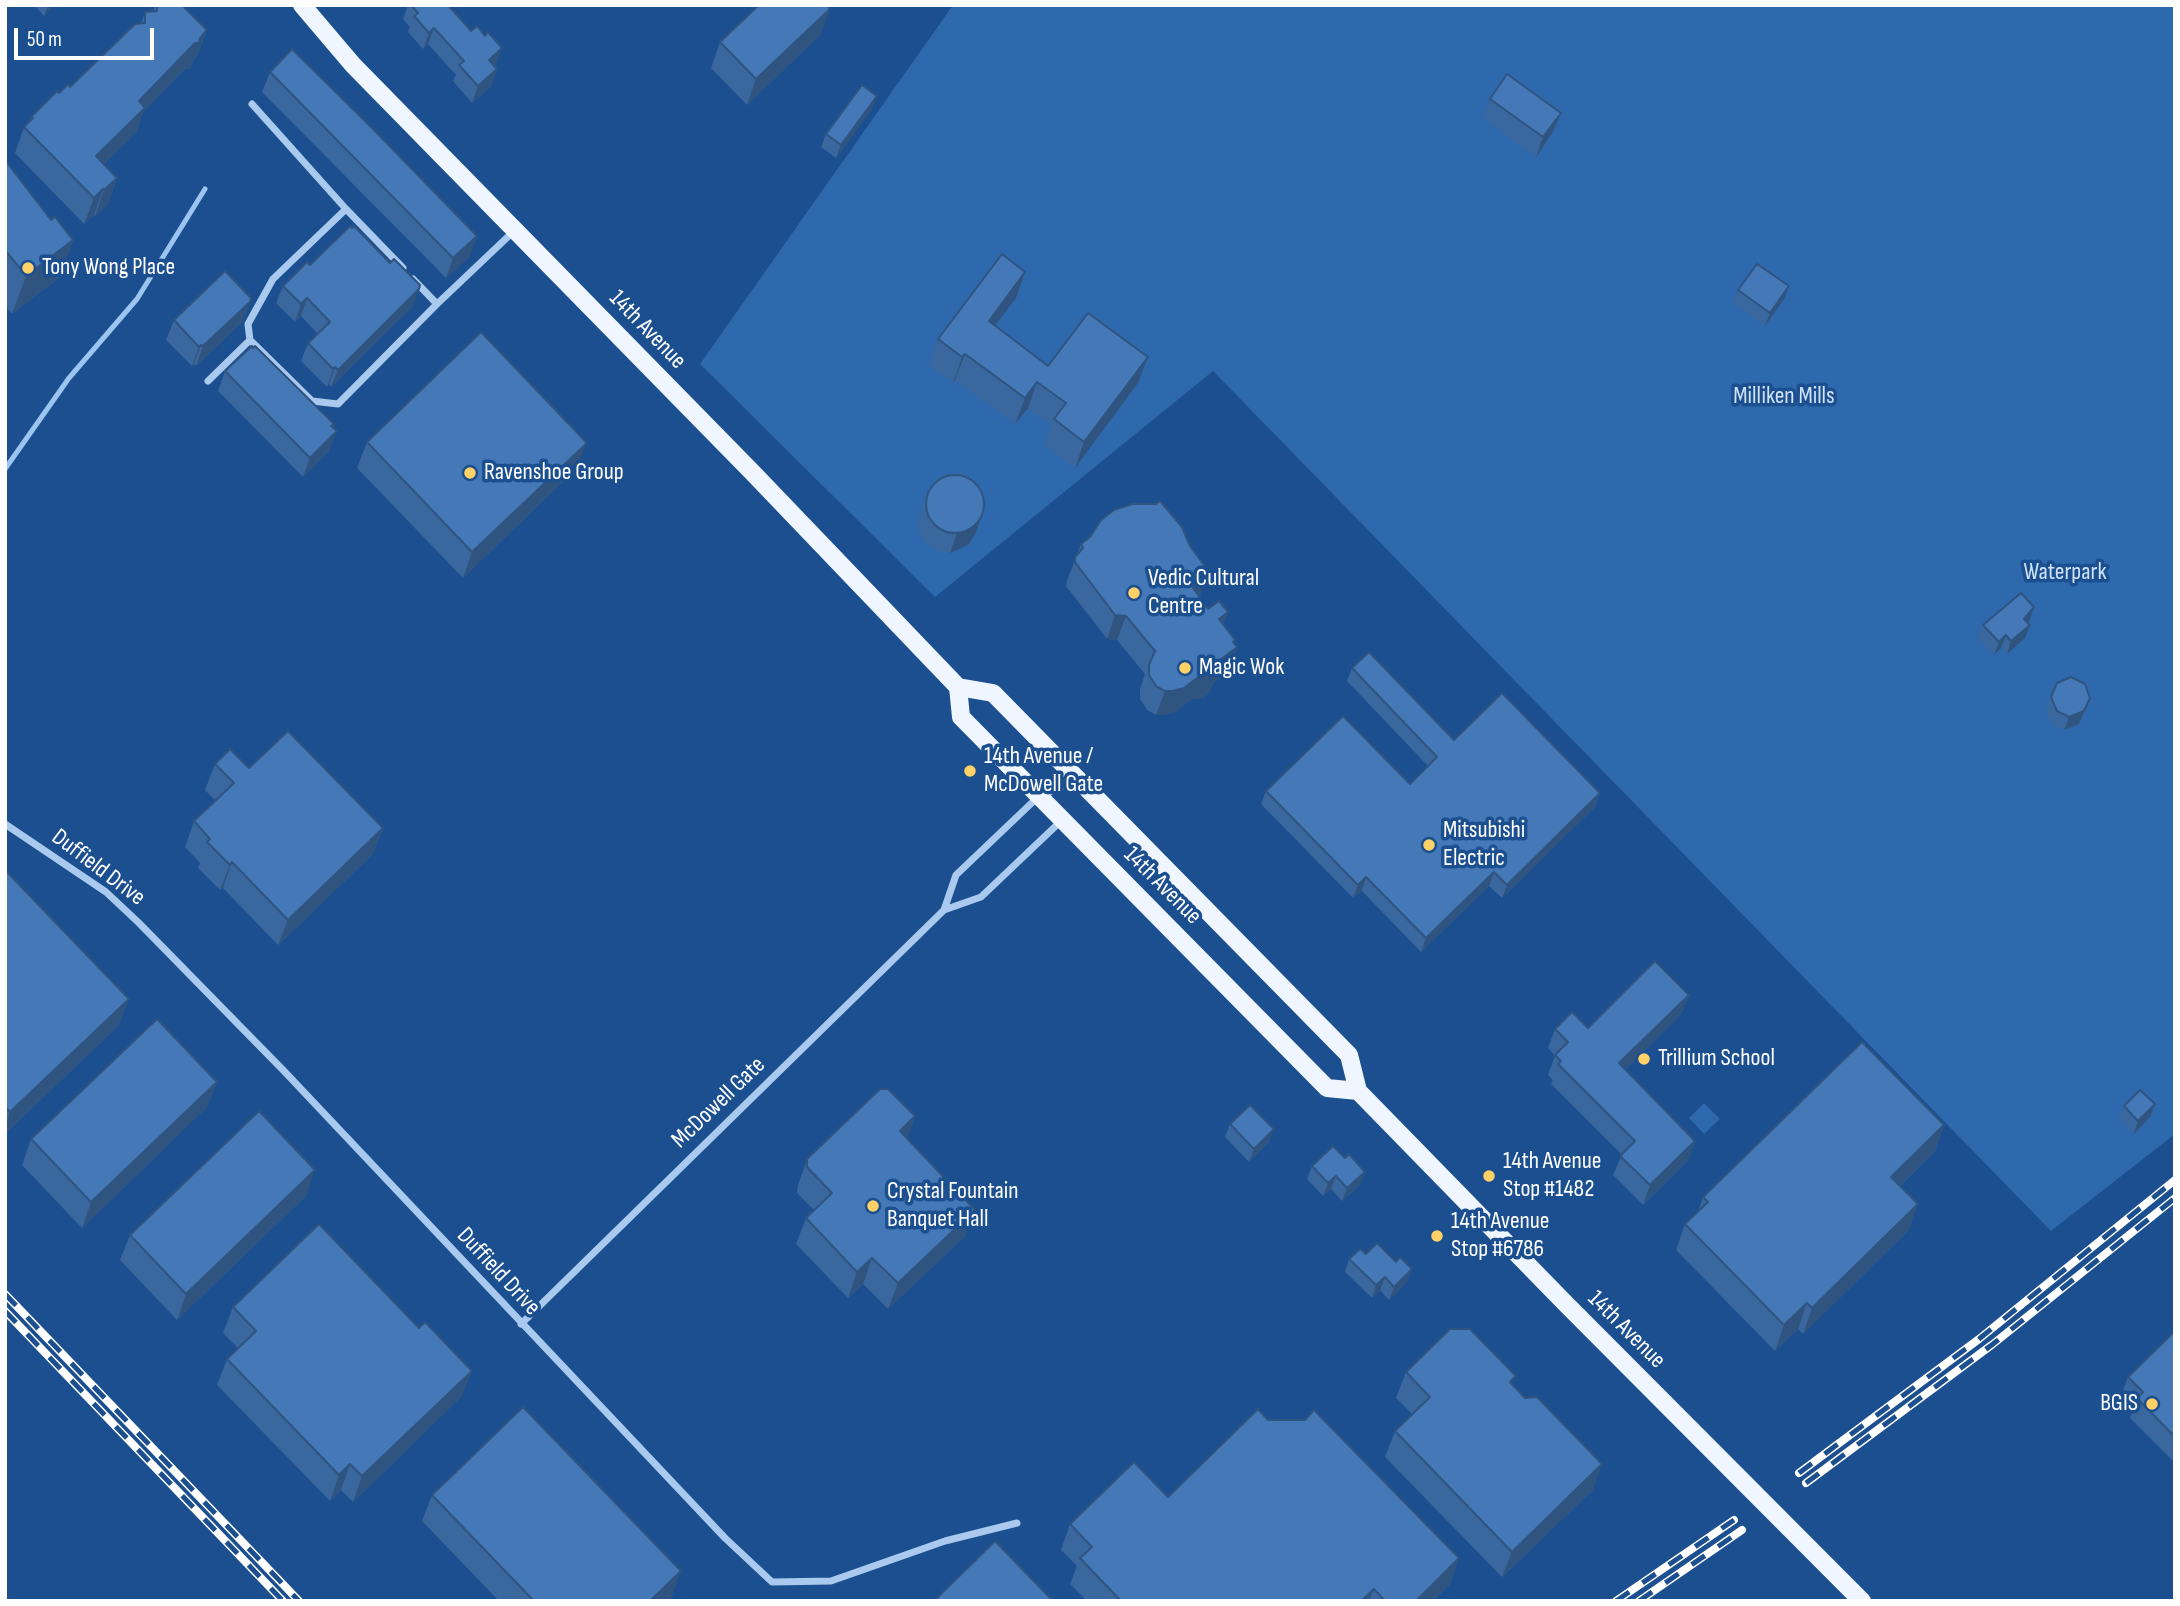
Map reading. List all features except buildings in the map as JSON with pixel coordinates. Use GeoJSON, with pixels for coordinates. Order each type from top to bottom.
{"type":"FeatureCollection","features":[{"type":"Feature","properties":{"kind":"main road","name":"14th Avenue"},"geometry":{"type":"LineString","coordinates":[[302,5],[353,65],[958,687],[993,693],[1349,1055],[1357,1091],[1863,1601]]}},
{"type":"Feature","properties":{"kind":"main road","name":"14th Avenue"},"geometry":{"type":"LineString","coordinates":[[958,687],[961,717],[1062,820],[1327,1088],[1357,1091]]}},
{"type":"Feature","properties":{"kind":"street"},"geometry":{"type":"LineString","coordinates":[[252,104],[346,209],[437,304]]}},
{"type":"Feature","properties":{"kind":"street"},"geometry":{"type":"LineString","coordinates":[[346,209],[274,279],[248,324],[250,340],[312,401],[338,404],[437,304],[515,231]]}},
{"type":"Feature","properties":{"kind":"street"},"geometry":{"type":"LineString","coordinates":[[208,381],[250,340]]}},
{"type":"Feature","properties":{"kind":"street","name":"McDowell Gate"},"geometry":{"type":"LineString","coordinates":[[944,910],[956,875],[1039,796],[1079,780]]}},
{"type":"Feature","properties":{"kind":"street","name":"McDowell Gate"},"geometry":{"type":"LineString","coordinates":[[521,1324],[944,910],[981,897],[1062,820]]}},
{"type":"Feature","properties":{"kind":"street","name":"Duffield Drive"},"geometry":{"type":"LineString","coordinates":[[5,824],[106,892],[139,923],[284,1071],[725,1538],[772,1582],[831,1581],[945,1541],[1017,1523]]}},
{"type":"Feature","properties":{"kind":"green space","name":"Milliken Mills"},"geometry":{"type":"Polygon","coordinates":[[[953,5],[2175,5],[2175,1134],[2051,1231],[1213,371],[935,597],[700,364],[953,5]]]}},
{"type":"Feature","properties":{"kind":"green space"},"geometry":{"type":"Polygon","coordinates":[[[1704,1103],[1720,1119],[1704,1134],[1689,1118],[1704,1103]]]}},
{"type":"Feature","properties":{"kind":"waterway"},"geometry":{"type":"LineString","coordinates":[[5,469],[69,378],[137,299],[205,189]]}},
{"type":"Feature","properties":{"kind":"railway"},"geometry":{"type":"LineString","coordinates":[[1799,1473],[1979,1339],[2175,1180]]}},
{"type":"Feature","properties":{"kind":"railway"},"geometry":{"type":"LineString","coordinates":[[1806,1483],[1993,1344],[2175,1198]]}},
{"type":"Feature","properties":{"kind":"railway"},"geometry":{"type":"LineString","coordinates":[[5,1294],[299,1601]]}},
{"type":"Feature","properties":{"kind":"railway"},"geometry":{"type":"LineString","coordinates":[[5,1311],[283,1601]]}},
{"type":"Feature","properties":{"kind":"railway"},"geometry":{"type":"LineString","coordinates":[[1616,1601],[1734,1520]]}},
{"type":"Feature","properties":{"kind":"railway"},"geometry":{"type":"LineString","coordinates":[[1639,1601],[1742,1530]]}},
{"type":"Feature","properties":{"kind":"place","name":"Tony Wong Place"},"geometry":{"type":"Point","coordinates":[28,268]}},
{"type":"Feature","properties":{"kind":"place","name":"Ravenshoe Group"},"geometry":{"type":"Point","coordinates":[470,473]}},
{"type":"Feature","properties":{"kind":"place","name":"Vedic Cultural Centre"},"geometry":{"type":"Point","coordinates":[1134,593]}},
{"type":"Feature","properties":{"kind":"place","name":"Magic Wok"},"geometry":{"type":"Point","coordinates":[1185,668]}},
{"type":"Feature","properties":{"kind":"place","name":"14th Avenue / McDowell Gate"},"geometry":{"type":"Point","coordinates":[970,771]}},
{"type":"Feature","properties":{"kind":"place","name":"Mitsubishi Electric"},"geometry":{"type":"Point","coordinates":[1429,845]}},
{"type":"Feature","properties":{"kind":"place","name":"Trillium School"},"geometry":{"type":"Point","coordinates":[1644,1059]}},
{"type":"Feature","properties":{"kind":"place","name":"14th Avenue Stop #1482"},"geometry":{"type":"Point","coordinates":[1489,1176]}},
{"type":"Feature","properties":{"kind":"place","name":"Crystal Fountain Banquet Hall"},"geometry":{"type":"Point","coordinates":[873,1206]}},
{"type":"Feature","properties":{"kind":"place","name":"14th Avenue Stop #6786"},"geometry":{"type":"Point","coordinates":[1437,1236]}},
{"type":"Feature","properties":{"kind":"place","name":"BGIS"},"geometry":{"type":"Point","coordinates":[2152,1404]}},
{"type":"Feature","properties":{"kind":"park label","name":"Waterpark"},"geometry":{"type":"Point","coordinates":[2065,573]}}]}
